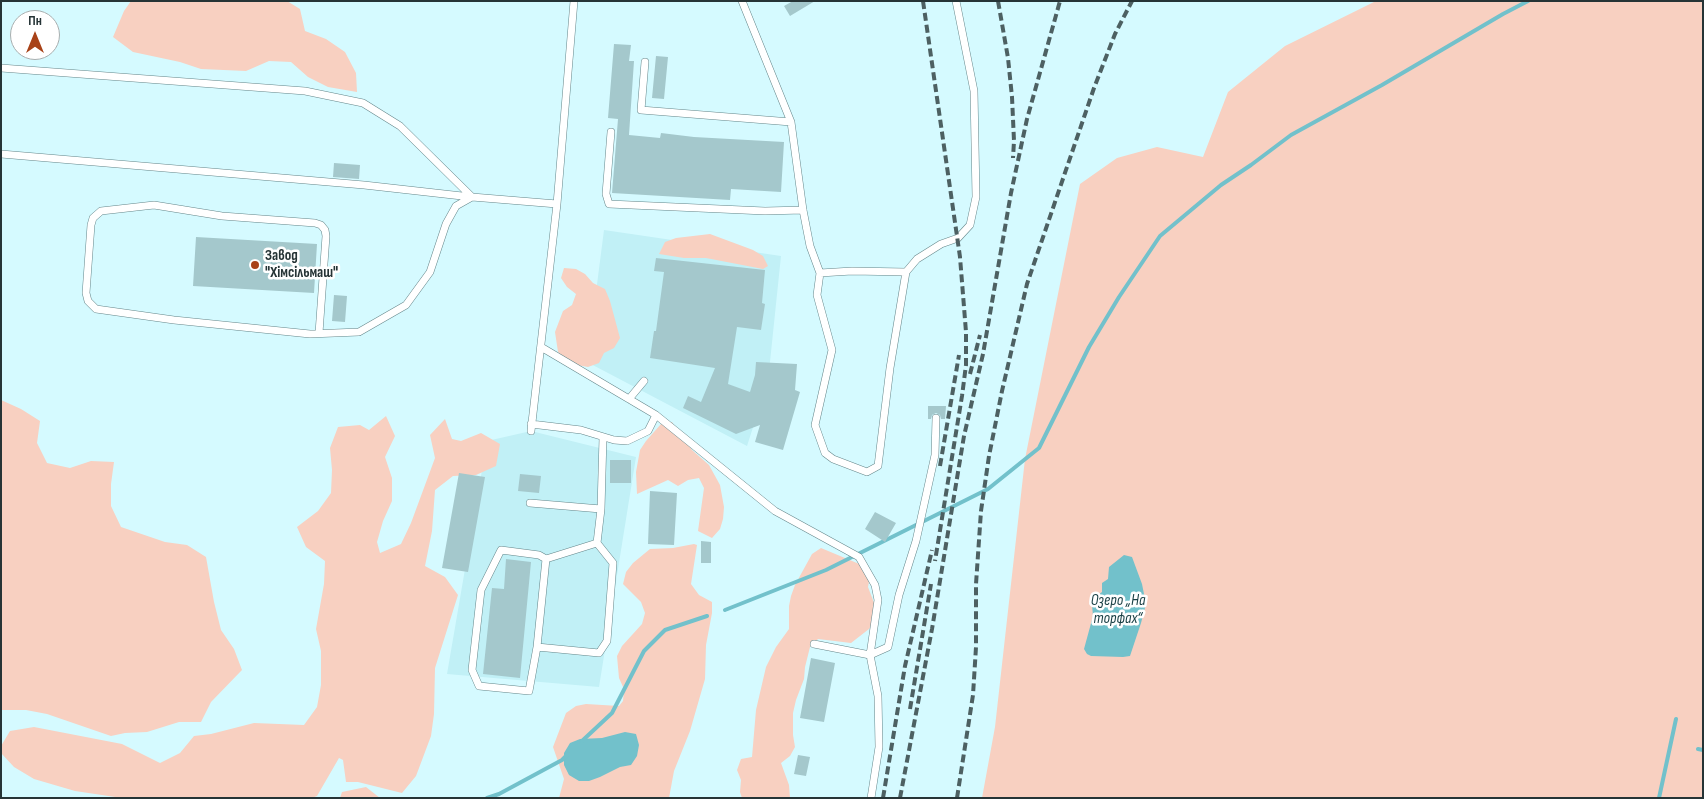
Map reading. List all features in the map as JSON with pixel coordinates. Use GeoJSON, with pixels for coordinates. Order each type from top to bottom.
{"type":"FeatureCollection","features":[{"type":"Feature","properties":{"kind":"lane"},"geometry":{"type":"LineString","coordinates":[[574,1],[557,204],[531,427],[581,430],[614,440],[627,441],[648,432],[656,415]]}},
{"type":"Feature","properties":{"kind":"lane"},"geometry":{"type":"LineString","coordinates":[[742,1],[791,122],[803,210],[810,246],[820,273],[817,295],[832,350],[815,425],[825,453],[833,459],[866,472],[878,466],[890,368],[906,272],[917,259],[941,244],[958,238],[970,226],[976,197],[974,90],[956,1]]}},
{"type":"Feature","properties":{"kind":"lane"},"geometry":{"type":"LineString","coordinates":[[645,62],[641,110],[791,122]]}},
{"type":"Feature","properties":{"kind":"lane"},"geometry":{"type":"LineString","coordinates":[[1,68],[305,91],[363,104],[400,126],[472,197]]}},
{"type":"Feature","properties":{"kind":"lane"},"geometry":{"type":"LineString","coordinates":[[611,132],[606,194],[609,204],[765,211],[803,210]]}},
{"type":"Feature","properties":{"kind":"lane"},"geometry":{"type":"LineString","coordinates":[[1,154],[364,185],[557,204]]}},
{"type":"Feature","properties":{"kind":"lane"},"geometry":{"type":"LineString","coordinates":[[319,333],[326,236],[325,230],[321,225],[222,216],[154,204],[101,211],[93,218],[86,293],[88,301],[96,309],[174,320],[310,334],[359,332],[406,305],[430,272],[446,224],[456,206],[472,197]]}},
{"type":"Feature","properties":{"kind":"lane"},"geometry":{"type":"LineString","coordinates":[[820,273],[852,271],[906,272]]}},
{"type":"Feature","properties":{"kind":"lane"},"geometry":{"type":"LineString","coordinates":[[540,347],[656,415],[775,511],[859,557],[875,585],[878,600],[870,655],[878,696],[879,747],[871,798]]}},
{"type":"Feature","properties":{"kind":"lane"},"geometry":{"type":"LineString","coordinates":[[629,399],[644,381]]}},
{"type":"Feature","properties":{"kind":"lane"},"geometry":{"type":"LineString","coordinates":[[814,644],[870,655],[888,648],[899,595],[916,541],[935,455],[936,418]]}},
{"type":"Feature","properties":{"kind":"lane"},"geometry":{"type":"LineString","coordinates":[[537,648],[599,653],[607,641],[613,563],[597,543],[603,437]]}},
{"type":"Feature","properties":{"kind":"lane"},"geometry":{"type":"LineString","coordinates":[[530,503],[600,509]]}},
{"type":"Feature","properties":{"kind":"lane"},"geometry":{"type":"LineString","coordinates":[[546,559],[537,648],[529,691],[479,686],[472,670],[481,590],[501,550],[539,555],[546,559],[597,543]]}},
{"type":"Feature","properties":{"kind":"shaded area"},"geometry":{"type":"Polygon","coordinates":[[[131,1],[287,1],[300,9],[305,31],[326,39],[345,52],[356,73],[357,92],[328,87],[308,77],[291,62],[269,61],[246,71],[201,69],[180,62],[133,52],[113,37],[124,11],[131,1]]]}},
{"type":"Feature","properties":{"kind":"shaded area"},"geometry":{"type":"Polygon","coordinates":[[[1376,1],[1703,1],[1703,798],[982,798],[995,727],[1025,459],[1080,184],[1117,158],[1157,147],[1203,157],[1228,92],[1285,46],[1376,1]]]}},
{"type":"Feature","properties":{"kind":"shaded area"},"geometry":{"type":"Polygon","coordinates":[[[604,230],[781,256],[768,381],[747,446],[587,362],[604,230]]]}},
{"type":"Feature","properties":{"kind":"shaded area"},"geometry":{"type":"Polygon","coordinates":[[[710,234],[753,250],[763,256],[768,266],[763,269],[706,258],[684,258],[659,254],[665,242],[676,238],[710,234]]]}},
{"type":"Feature","properties":{"kind":"shaded area"},"geometry":{"type":"Polygon","coordinates":[[[564,268],[576,269],[585,274],[593,283],[605,289],[620,338],[614,348],[604,353],[599,363],[588,367],[566,360],[558,352],[555,332],[563,311],[572,305],[576,294],[567,287],[561,278],[564,268]]]}},
{"type":"Feature","properties":{"kind":"shaded area"},"geometry":{"type":"Polygon","coordinates":[[[1,400],[21,409],[40,421],[37,443],[47,463],[70,468],[91,461],[114,462],[111,506],[121,527],[165,542],[187,545],[206,557],[221,630],[234,649],[242,670],[211,702],[201,722],[179,722],[147,732],[111,736],[47,714],[26,710],[1,710],[1,400]]]}},
{"type":"Feature","properties":{"kind":"shaded area"},"geometry":{"type":"Polygon","coordinates":[[[386,416],[395,436],[385,457],[392,478],[392,501],[383,521],[377,542],[380,553],[401,544],[411,523],[435,458],[430,435],[445,419],[452,439],[461,441],[481,433],[500,444],[496,466],[476,475],[453,476],[435,490],[432,531],[425,566],[445,577],[458,595],[435,668],[434,714],[431,736],[416,776],[402,793],[358,782],[346,782],[343,760],[339,758],[317,796],[312,798],[122,798],[75,791],[34,779],[14,767],[1,753],[1,746],[10,731],[34,727],[122,744],[160,763],[180,753],[194,736],[211,734],[254,723],[304,725],[317,707],[321,685],[321,651],[316,629],[324,584],[325,561],[306,547],[297,527],[318,511],[331,493],[332,470],[330,448],[338,427],[360,425],[369,430],[386,416]]]}},
{"type":"Feature","properties":{"kind":"shaded area"},"geometry":{"type":"Polygon","coordinates":[[[672,422],[692,450],[709,465],[720,485],[724,507],[723,519],[720,529],[712,538],[698,531],[704,488],[699,478],[688,480],[678,486],[668,480],[637,494],[636,472],[640,450],[661,424],[672,422]]]}},
{"type":"Feature","properties":{"kind":"shaded area"},"geometry":{"type":"Polygon","coordinates":[[[531,431],[636,457],[599,687],[447,674],[487,441],[531,431]]]}},
{"type":"Feature","properties":{"kind":"shaded area"},"geometry":{"type":"Polygon","coordinates":[[[697,545],[691,584],[699,595],[712,602],[712,613],[706,645],[705,679],[690,731],[674,771],[669,798],[559,798],[564,779],[553,747],[566,713],[576,706],[586,704],[619,706],[623,701],[624,689],[619,678],[617,656],[622,646],[642,624],[645,613],[641,602],[623,584],[626,572],[633,563],[650,549],[673,548],[697,545]]]}},
{"type":"Feature","properties":{"kind":"shaded area"},"geometry":{"type":"Polygon","coordinates":[[[821,548],[864,566],[870,576],[868,587],[876,608],[875,620],[869,629],[851,643],[818,639],[810,647],[804,679],[793,713],[795,747],[790,756],[781,763],[789,785],[790,798],[742,798],[740,792],[741,780],[737,770],[741,759],[752,757],[756,710],[766,667],[776,647],[789,629],[789,606],[795,585],[812,554],[821,548]]]}},
{"type":"Feature","properties":{"kind":"shaded area"},"geometry":{"type":"Polygon","coordinates":[[[366,787],[380,798],[340,798],[342,792],[366,787]]]}},
{"type":"Feature","properties":{"kind":"water","name":"Озеро „На торфах“"},"geometry":{"type":"Polygon","coordinates":[[[1124,555],[1132,557],[1142,584],[1146,604],[1141,623],[1130,656],[1091,656],[1084,649],[1093,616],[1092,605],[1094,598],[1102,592],[1102,583],[1108,579],[1109,567],[1124,555]]]}},
{"type":"Feature","properties":{"kind":"water"},"geometry":{"type":"Polygon","coordinates":[[[625,732],[636,734],[639,745],[637,756],[631,765],[620,767],[589,781],[579,781],[569,775],[564,765],[564,753],[570,743],[580,739],[602,738],[625,732]]]}},
{"type":"Feature","properties":{"kind":"building"},"geometry":{"type":"Polygon","coordinates":[[[793,1],[815,1],[790,16],[784,6],[793,1]]]}},
{"type":"Feature","properties":{"kind":"building"},"geometry":{"type":"Polygon","coordinates":[[[614,44],[631,45],[629,61],[634,61],[629,135],[660,138],[661,133],[694,137],[784,142],[781,192],[731,189],[730,200],[612,193],[618,119],[608,118],[614,44]]]}},
{"type":"Feature","properties":{"kind":"building"},"geometry":{"type":"Polygon","coordinates":[[[656,56],[668,57],[664,99],[652,98],[656,56]]]}},
{"type":"Feature","properties":{"kind":"building"},"geometry":{"type":"Polygon","coordinates":[[[334,163],[360,165],[359,179],[333,177],[334,163]]]}},
{"type":"Feature","properties":{"kind":"building","name":"Завод \"Хімсільмаш\""},"geometry":{"type":"Polygon","coordinates":[[[196,237],[317,244],[314,293],[193,286],[196,237]]]}},
{"type":"Feature","properties":{"kind":"building"},"geometry":{"type":"Polygon","coordinates":[[[656,258],[765,270],[762,303],[765,304],[761,330],[737,327],[728,384],[750,392],[755,375],[756,362],[797,364],[795,390],[800,392],[783,450],[755,442],[760,425],[736,434],[683,408],[688,396],[701,402],[715,368],[650,358],[654,331],[656,331],[664,272],[654,271],[656,258]]]}},
{"type":"Feature","properties":{"kind":"building"},"geometry":{"type":"Polygon","coordinates":[[[334,295],[347,296],[345,322],[332,321],[334,295]]]}},
{"type":"Feature","properties":{"kind":"building"},"geometry":{"type":"Polygon","coordinates":[[[928,406],[946,406],[945,419],[941,419],[940,415],[936,413],[932,415],[931,419],[928,419],[928,406]]]}},
{"type":"Feature","properties":{"kind":"building"},"geometry":{"type":"Polygon","coordinates":[[[610,460],[631,460],[631,483],[610,483],[610,460]]]}},
{"type":"Feature","properties":{"kind":"building"},"geometry":{"type":"Polygon","coordinates":[[[459,473],[485,477],[468,572],[442,568],[459,473]]]}},
{"type":"Feature","properties":{"kind":"building"},"geometry":{"type":"Polygon","coordinates":[[[520,474],[541,476],[539,493],[518,491],[520,474]]]}},
{"type":"Feature","properties":{"kind":"building"},"geometry":{"type":"Polygon","coordinates":[[[650,491],[677,493],[674,545],[648,544],[650,491]]]}},
{"type":"Feature","properties":{"kind":"building"},"geometry":{"type":"Polygon","coordinates":[[[875,512],[896,523],[885,542],[865,529],[875,512]]]}},
{"type":"Feature","properties":{"kind":"building"},"geometry":{"type":"Polygon","coordinates":[[[701,541],[711,542],[711,563],[701,563],[701,541]]]}},
{"type":"Feature","properties":{"kind":"building"},"geometry":{"type":"Polygon","coordinates":[[[506,559],[531,562],[520,678],[483,674],[492,588],[504,589],[506,559]]]}},
{"type":"Feature","properties":{"kind":"building"},"geometry":{"type":"Polygon","coordinates":[[[811,658],[835,663],[824,722],[800,718],[811,658]]]}},
{"type":"Feature","properties":{"kind":"building"},"geometry":{"type":"Polygon","coordinates":[[[798,755],[810,757],[806,776],[794,774],[798,755]]]}},
{"type":"Feature","properties":{"kind":"waterway"},"geometry":{"type":"LineString","coordinates":[[725,610],[826,570],[988,489],[1039,448],[1089,347],[1119,297],[1160,236],[1221,185],[1291,135],[1528,1]]}},
{"type":"Feature","properties":{"kind":"waterway"},"geometry":{"type":"LineString","coordinates":[[582,741],[612,713],[644,651],[665,630],[707,616]]}},
{"type":"Feature","properties":{"kind":"waterway"},"geometry":{"type":"LineString","coordinates":[[1659,798],[1676,719]]}},
{"type":"Feature","properties":{"kind":"waterway"},"geometry":{"type":"LineString","coordinates":[[1698,749],[1703,750]]}},
{"type":"Feature","properties":{"kind":"waterway"},"geometry":{"type":"LineString","coordinates":[[487,798],[499,794],[562,760],[568,754]]}},
{"type":"Feature","properties":{"kind":"railway"},"geometry":{"type":"LineString","coordinates":[[923,1],[960,257],[966,332],[966,365],[962,396],[935,561]]}},
{"type":"Feature","properties":{"kind":"railway"},"geometry":{"type":"LineString","coordinates":[[998,1],[1008,58],[1012,97],[1013,158]]}},
{"type":"Feature","properties":{"kind":"railway"},"geometry":{"type":"LineString","coordinates":[[900,798],[932,629],[964,436],[983,354],[1011,193],[1027,119],[1060,1]]}},
{"type":"Feature","properties":{"kind":"railway"},"geometry":{"type":"LineString","coordinates":[[957,798],[973,695],[976,647],[976,584],[981,511],[989,456],[1002,391],[1027,284],[1094,88],[1115,34],[1132,1]]}},
{"type":"Feature","properties":{"kind":"railway"},"geometry":{"type":"LineString","coordinates":[[970,374],[980,335]]}},
{"type":"Feature","properties":{"kind":"railway"},"geometry":{"type":"LineString","coordinates":[[940,466],[959,355]]}},
{"type":"Feature","properties":{"kind":"railway"},"geometry":{"type":"LineString","coordinates":[[883,798],[905,666],[932,550]]}},
{"type":"Feature","properties":{"kind":"railway"},"geometry":{"type":"LineString","coordinates":[[910,709],[931,584]]}},
{"type":"Feature","properties":{"kind":"place","name":"Завод \"Хімсільмаш\""},"geometry":{"type":"Point","coordinates":[255,265]}}]}
